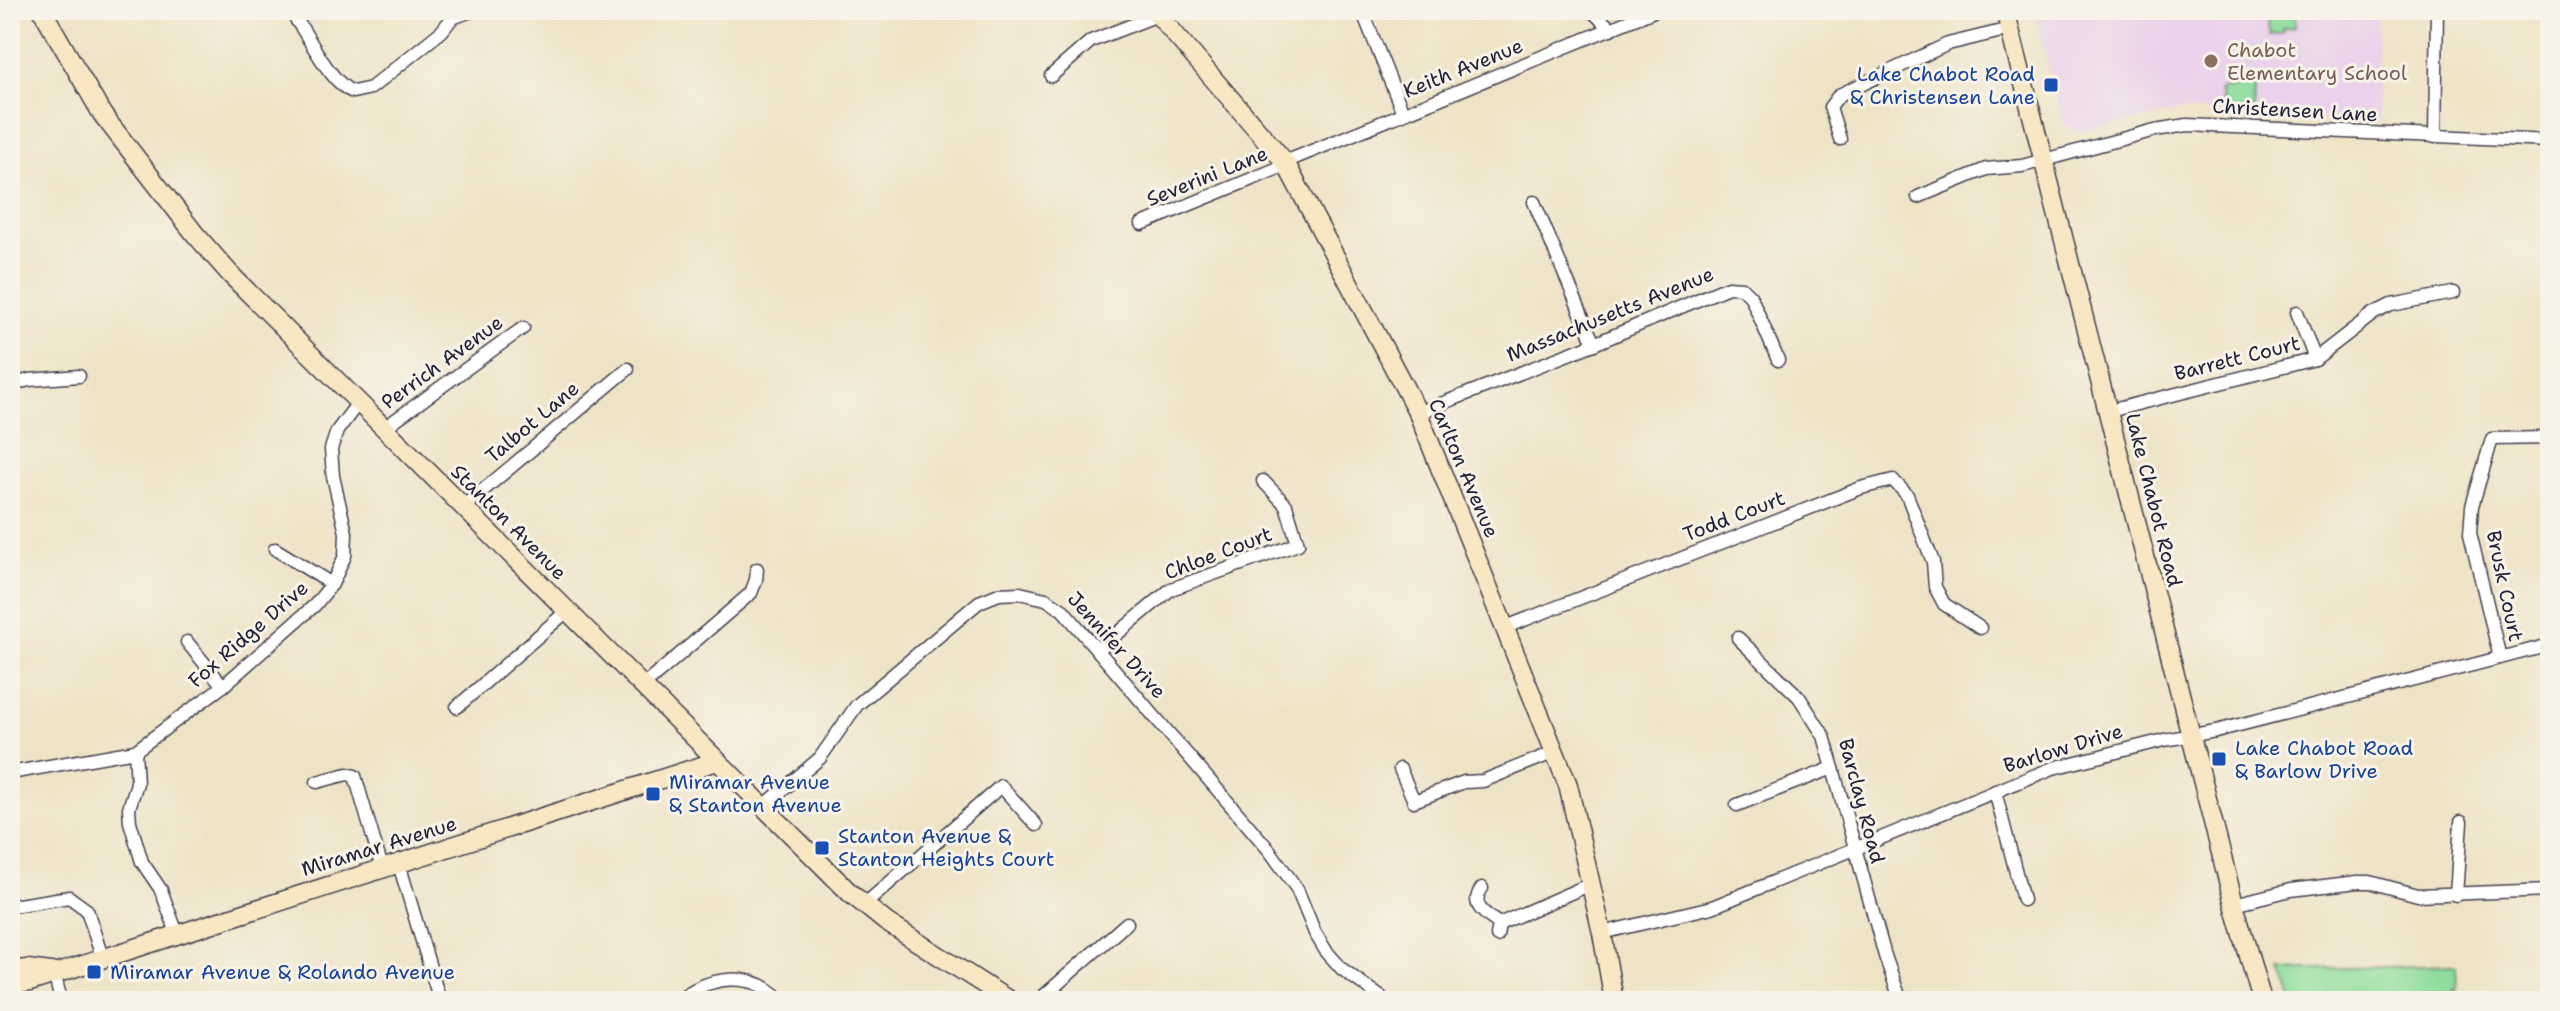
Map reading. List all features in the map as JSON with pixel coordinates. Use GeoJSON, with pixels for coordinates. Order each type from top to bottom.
{"type":"FeatureCollection","features":[{"type":"Feature","properties":{"kind":"street","name":"Stanton Avenue"},"geometry":{"type":"LineString","coordinates":[[42,10],[102,114],[195,234],[231,275],[864,905],[1010,1001]]}},
{"type":"Feature","properties":{"kind":"street"},"geometry":{"type":"LineString","coordinates":[[289,10],[338,83],[353,92],[371,88],[442,31],[449,14],[474,10]]}},
{"type":"Feature","properties":{"kind":"street"},"geometry":{"type":"LineString","coordinates":[[1362,10],[1403,113]]}},
{"type":"Feature","properties":{"kind":"street"},"geometry":{"type":"LineString","coordinates":[[1591,10],[1611,29]]}},
{"type":"Feature","properties":{"kind":"street","name":"Keith Avenue"},"geometry":{"type":"LineString","coordinates":[[1286,164],[1656,10]]}},
{"type":"Feature","properties":{"kind":"street","name":"Lake Chabot Road"},"geometry":{"type":"LineString","coordinates":[[2005,10],[2234,904],[2262,1001]]}},
{"type":"Feature","properties":{"kind":"street"},"geometry":{"type":"LineString","coordinates":[[2435,137],[2437,10]]}},
{"type":"Feature","properties":{"kind":"street"},"geometry":{"type":"LineString","coordinates":[[1051,76],[1091,41],[1156,12]]}},
{"type":"Feature","properties":{"kind":"street","name":"Carlton Avenue"},"geometry":{"type":"LineString","coordinates":[[1156,12],[1286,164],[1418,413],[1568,785],[1602,933],[1614,1001]]}},
{"type":"Feature","properties":{"kind":"street"},"geometry":{"type":"LineString","coordinates":[[1840,139],[1830,107],[1839,95],[1948,44],[2010,29]]}},
{"type":"Feature","properties":{"kind":"street","name":"Christensen Lane"},"geometry":{"type":"LineString","coordinates":[[1918,197],[1986,169],[2022,166],[2155,130],[2187,125],[2550,141]]}},
{"type":"Feature","properties":{"kind":"street","name":"Severini Lane"},"geometry":{"type":"LineString","coordinates":[[1142,224],[1286,164]]}},
{"type":"Feature","properties":{"kind":"street"},"geometry":{"type":"LineString","coordinates":[[1534,202],[1594,344]]}},
{"type":"Feature","properties":{"kind":"street","name":"Massachusetts Avenue"},"geometry":{"type":"LineString","coordinates":[[1418,413],[1728,287],[1742,288],[1751,297],[1778,360]]}},
{"type":"Feature","properties":{"kind":"street","name":"Barrett Court"},"geometry":{"type":"LineString","coordinates":[[2109,411],[2315,359],[2382,309],[2408,300],[2453,293]]}},
{"type":"Feature","properties":{"kind":"street"},"geometry":{"type":"LineString","coordinates":[[2297,312],[2315,359]]}},
{"type":"Feature","properties":{"kind":"street","name":"Perrich Avenue"},"geometry":{"type":"LineString","coordinates":[[384,428],[523,328]]}},
{"type":"Feature","properties":{"kind":"street","name":"Talbot Lane"},"geometry":{"type":"LineString","coordinates":[[463,507],[628,369]]}},
{"type":"Feature","properties":{"kind":"street"},"geometry":{"type":"LineString","coordinates":[[10,385],[29,380],[79,376]]}},
{"type":"Feature","properties":{"kind":"street","name":"Fox Ridge Drive"},"geometry":{"type":"LineString","coordinates":[[10,773],[135,751],[223,686],[315,605],[342,565],[347,542],[331,449],[337,431],[358,403]]}},
{"type":"Feature","properties":{"kind":"street","name":"Brusk Court"},"geometry":{"type":"LineString","coordinates":[[2500,658],[2470,533],[2472,506],[2492,439],[2550,438]]}},
{"type":"Feature","properties":{"kind":"street","name":"Todd Court"},"geometry":{"type":"LineString","coordinates":[[1506,627],[1861,488],[1893,480],[1907,495],[1933,562],[1935,587],[1944,604],[1980,628]]}},
{"type":"Feature","properties":{"kind":"street","name":"Chloe Court"},"geometry":{"type":"LineString","coordinates":[[1098,650],[1171,589],[1298,544],[1286,505],[1263,481]]}},
{"type":"Feature","properties":{"kind":"street"},"geometry":{"type":"LineString","coordinates":[[275,549],[332,584]]}},
{"type":"Feature","properties":{"kind":"street"},"geometry":{"type":"LineString","coordinates":[[643,686],[751,593],[757,569]]}},
{"type":"Feature","properties":{"kind":"street","name":"Jennifer Drive"},"geometry":{"type":"LineString","coordinates":[[764,806],[820,758],[857,705],[969,610],[989,597],[1020,593],[1046,599],[1063,610],[1283,867],[1297,889],[1326,951],[1342,969],[1386,1001]]}},
{"type":"Feature","properties":{"kind":"street"},"geometry":{"type":"LineString","coordinates":[[457,707],[567,611]]}},
{"type":"Feature","properties":{"kind":"street","name":"Barclay Road"},"geometry":{"type":"LineString","coordinates":[[1738,638],[1799,697],[1824,736],[1885,956],[1901,1001]]}},
{"type":"Feature","properties":{"kind":"street"},"geometry":{"type":"LineString","coordinates":[[187,642],[223,686]]}},
{"type":"Feature","properties":{"kind":"street","name":"Barlow Drive"},"geometry":{"type":"LineString","coordinates":[[1602,933],[1712,907],[2053,768],[2550,645]]}},
{"type":"Feature","properties":{"kind":"street"},"geometry":{"type":"LineString","coordinates":[[135,751],[137,783],[129,808],[130,822],[142,862],[161,890],[177,933]]}},
{"type":"Feature","properties":{"kind":"street"},"geometry":{"type":"LineString","coordinates":[[1400,769],[1414,801],[1464,782],[1483,781],[1555,752]]}},
{"type":"Feature","properties":{"kind":"street","name":"Miramar Avenue"},"geometry":{"type":"LineString","coordinates":[[10,985],[30,982],[717,761]]}},
{"type":"Feature","properties":{"kind":"street"},"geometry":{"type":"LineString","coordinates":[[1737,805],[1833,768]]}},
{"type":"Feature","properties":{"kind":"street"},"geometry":{"type":"LineString","coordinates":[[317,782],[347,774],[355,776],[440,1001]]}},
{"type":"Feature","properties":{"kind":"street"},"geometry":{"type":"LineString","coordinates":[[864,905],[1001,786],[1036,825]]}},
{"type":"Feature","properties":{"kind":"street"},"geometry":{"type":"LineString","coordinates":[[1995,791],[2023,900]]}},
{"type":"Feature","properties":{"kind":"street"},"geometry":{"type":"LineString","coordinates":[[2456,895],[2461,822]]}},
{"type":"Feature","properties":{"kind":"street"},"geometry":{"type":"LineString","coordinates":[[2234,904],[2291,890],[2357,882],[2370,882],[2418,895],[2550,890]]}},
{"type":"Feature","properties":{"kind":"street"},"geometry":{"type":"LineString","coordinates":[[1482,888],[1476,895],[1476,903],[1498,930],[1591,884]]}},
{"type":"Feature","properties":{"kind":"street"},"geometry":{"type":"LineString","coordinates":[[12,906],[69,897],[87,910],[102,957]]}},
{"type":"Feature","properties":{"kind":"street"},"geometry":{"type":"LineString","coordinates":[[1038,1001],[1127,923]]}},
{"type":"Feature","properties":{"kind":"street","name":"Miramar Avenue"},"geometry":{"type":"LineString","coordinates":[[10,971],[54,972]]}},
{"type":"Feature","properties":{"kind":"street"},"geometry":{"type":"LineString","coordinates":[[54,972],[61,1001]]}},
{"type":"Feature","properties":{"kind":"street"},"geometry":{"type":"LineString","coordinates":[[677,1001],[702,984],[725,979],[759,982],[782,1001]]}},
{"type":"Feature","properties":{"kind":"shaded area","name":"Chabot Elementary School"},"geometry":{"type":"Polygon","coordinates":[[[2034,10],[2376,10],[2377,120],[2180,111],[2076,132],[2063,124],[2034,10]]]}},
{"type":"Feature","properties":{"kind":"green space"},"geometry":{"type":"Polygon","coordinates":[[[2265,10],[2294,10],[2295,27],[2283,28],[2283,33],[2270,35],[2265,10]]]}},
{"type":"Feature","properties":{"kind":"green space"},"geometry":{"type":"Polygon","coordinates":[[[2255,85],[2254,112],[2224,111],[2220,90],[2255,85]]]}},
{"type":"Feature","properties":{"kind":"green space"},"geometry":{"type":"Polygon","coordinates":[[[2456,965],[2454,1001],[2293,1001],[2281,970],[2456,965]]]}},
{"type":"Feature","properties":{"kind":"place","name":"Chabot Elementary School"},"geometry":{"type":"Point","coordinates":[2211,61]}},
{"type":"Feature","properties":{"kind":"place","name":"Lake Chabot Road & Christensen Lane"},"geometry":{"type":"Point","coordinates":[2051,85]}},
{"type":"Feature","properties":{"kind":"place","name":"Lake Chabot Road & Barlow Drive"},"geometry":{"type":"Point","coordinates":[2219,759]}},
{"type":"Feature","properties":{"kind":"place","name":"Miramar Avenue & Stanton Avenue"},"geometry":{"type":"Point","coordinates":[653,794]}},
{"type":"Feature","properties":{"kind":"place","name":"Stanton Avenue & Stanton Heights Court"},"geometry":{"type":"Point","coordinates":[822,848]}},
{"type":"Feature","properties":{"kind":"place","name":"Miramar Avenue & Rolando Avenue"},"geometry":{"type":"Point","coordinates":[94,972]}}]}
